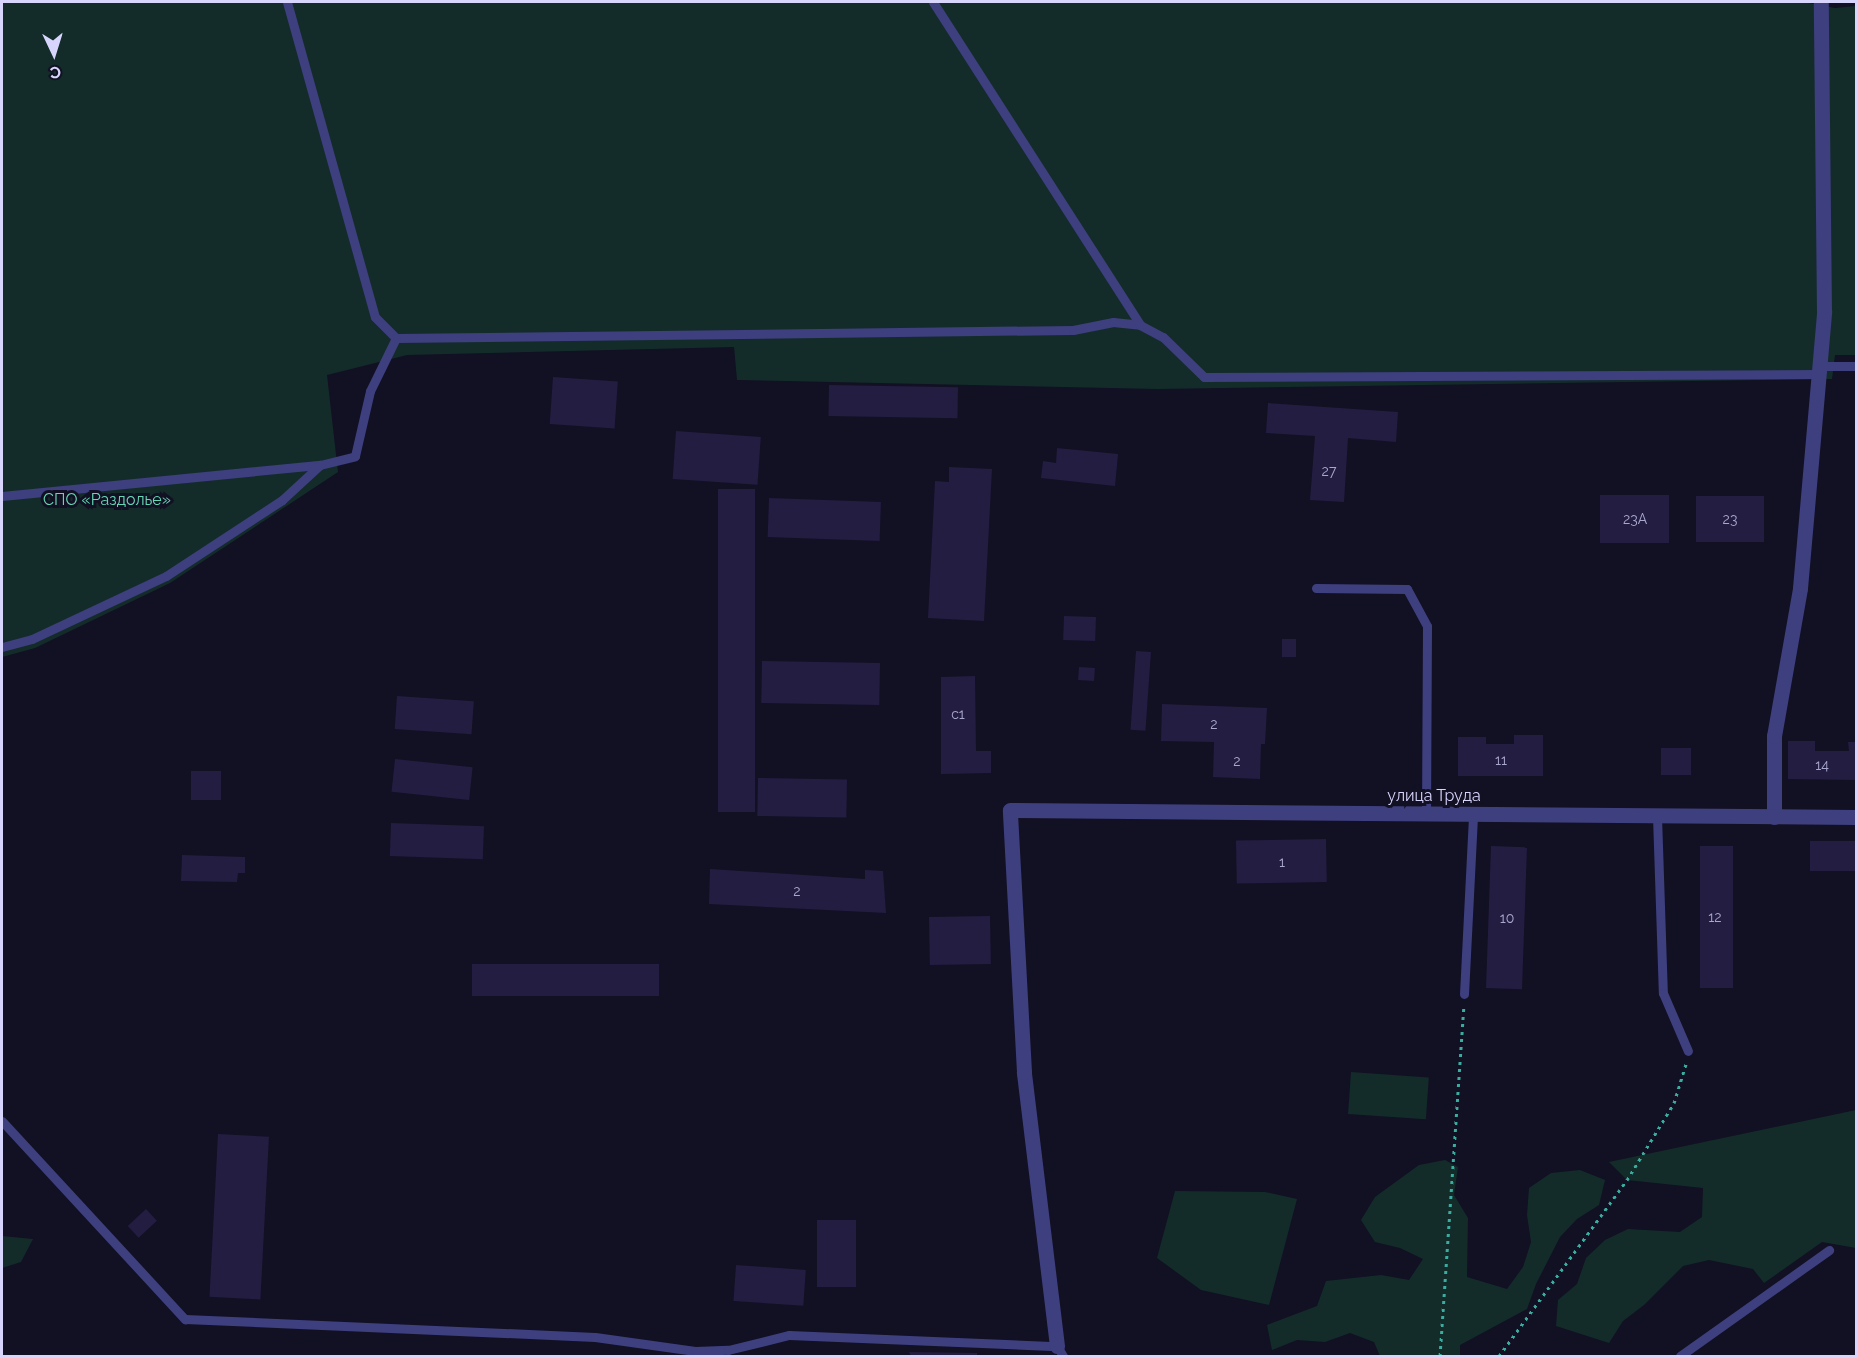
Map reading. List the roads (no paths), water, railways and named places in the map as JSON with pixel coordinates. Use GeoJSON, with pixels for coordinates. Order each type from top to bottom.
{"type":"FeatureCollection","features":[{"type":"Feature","properties":{"kind":"street"},"geometry":{"type":"LineString","coordinates":[[1774,817],[1774,736],[1800,588],[1824,311],[1821,2]]}},
{"type":"Feature","properties":{"kind":"street","name":"улица Труда"},"geometry":{"type":"LineString","coordinates":[[1060,1351],[1023,1072],[1010,810],[1857,817]]}},
{"type":"Feature","properties":{"kind":"lane"},"geometry":{"type":"LineString","coordinates":[[287,2],[375,317],[396,338],[1073,330],[1113,322],[1140,325],[1163,337],[1204,377],[1820,370],[1857,366]]}},
{"type":"Feature","properties":{"kind":"lane"},"geometry":{"type":"LineString","coordinates":[[933,2],[1140,325]]}},
{"type":"Feature","properties":{"kind":"lane"},"geometry":{"type":"LineString","coordinates":[[2,496],[320,465],[355,456],[370,391],[396,338]]}},
{"type":"Feature","properties":{"kind":"lane"},"geometry":{"type":"LineString","coordinates":[[2,647],[32,639],[166,576],[282,500],[320,465]]}},
{"type":"Feature","properties":{"kind":"lane"},"geometry":{"type":"LineString","coordinates":[[1316,588],[1407,589],[1426,626],[1426,814]]}},
{"type":"Feature","properties":{"kind":"lane"},"geometry":{"type":"LineString","coordinates":[[1464,994],[1473,814]]}},
{"type":"Feature","properties":{"kind":"lane"},"geometry":{"type":"LineString","coordinates":[[1657,816],[1663,993],[1688,1051]]}},
{"type":"Feature","properties":{"kind":"lane"},"geometry":{"type":"LineString","coordinates":[[2,1121],[185,1319],[595,1337],[695,1351],[728,1350],[789,1335],[1060,1351]]}},
{"type":"Feature","properties":{"kind":"lane"},"geometry":{"type":"LineString","coordinates":[[1680,1356],[1829,1250]]}},
{"type":"Feature","properties":{"kind":"park label","name":"СПО «Раздолье»"},"geometry":{"type":"Point","coordinates":[107,500]}}]}
